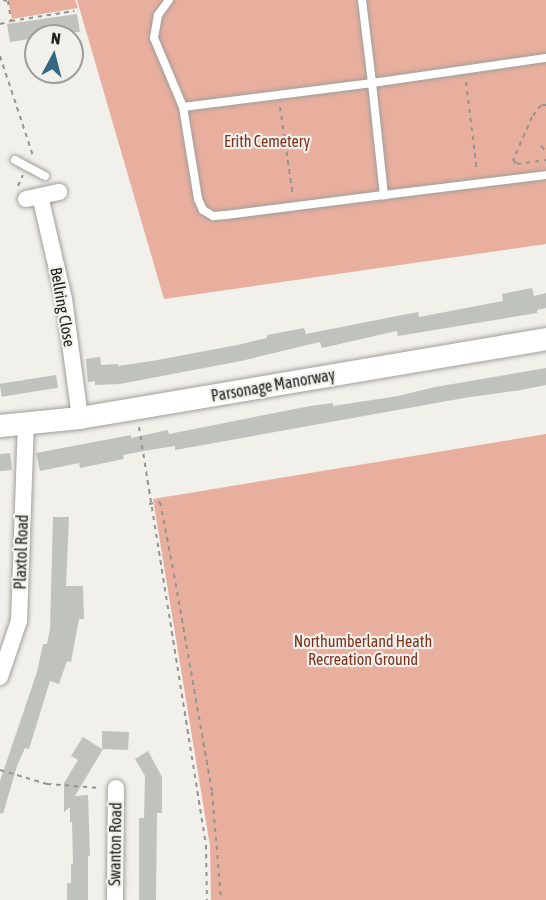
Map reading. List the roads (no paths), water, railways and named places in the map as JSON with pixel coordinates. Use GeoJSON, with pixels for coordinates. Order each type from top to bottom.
{"type":"FeatureCollection","features":[{"type":"Feature","properties":{"kind":"street","name":"Bellring Close"},"geometry":{"type":"LineString","coordinates":[[43,196],[63,299],[80,418]]}},
{"type":"Feature","properties":{"kind":"street","name":"Parsonage Manorway"},"geometry":{"type":"LineString","coordinates":[[0,426],[80,418],[546,339]]}},
{"type":"Feature","properties":{"kind":"street","name":"Plaxtol Road"},"geometry":{"type":"LineString","coordinates":[[0,677],[19,621],[26,424]]}},
{"type":"Feature","properties":{"kind":"street","name":"Swanton Road"},"geometry":{"type":"LineString","coordinates":[[115,900],[116,788]]}},
{"type":"Feature","properties":{"kind":"lane"},"geometry":{"type":"LineString","coordinates":[[169,0],[158,15],[154,38],[183,107],[198,199],[203,210],[213,216],[546,175]]}},
{"type":"Feature","properties":{"kind":"lane"},"geometry":{"type":"LineString","coordinates":[[362,0],[384,195]]}},
{"type":"Feature","properties":{"kind":"lane"},"geometry":{"type":"LineString","coordinates":[[183,107],[546,58]]}},
{"type":"Feature","properties":{"kind":"lane"},"geometry":{"type":"LineString","coordinates":[[15,160],[45,176]]}},
{"type":"Feature","properties":{"kind":"lane"},"geometry":{"type":"LineString","coordinates":[[43,196],[44,166]]}},
{"type":"Feature","properties":{"kind":"park label","name":"Erith Cemetery"},"geometry":{"type":"Point","coordinates":[267,141]}},
{"type":"Feature","properties":{"kind":"park label","name":"Northumberland Heath Recreation Ground"},"geometry":{"type":"Point","coordinates":[363,650]}}]}
